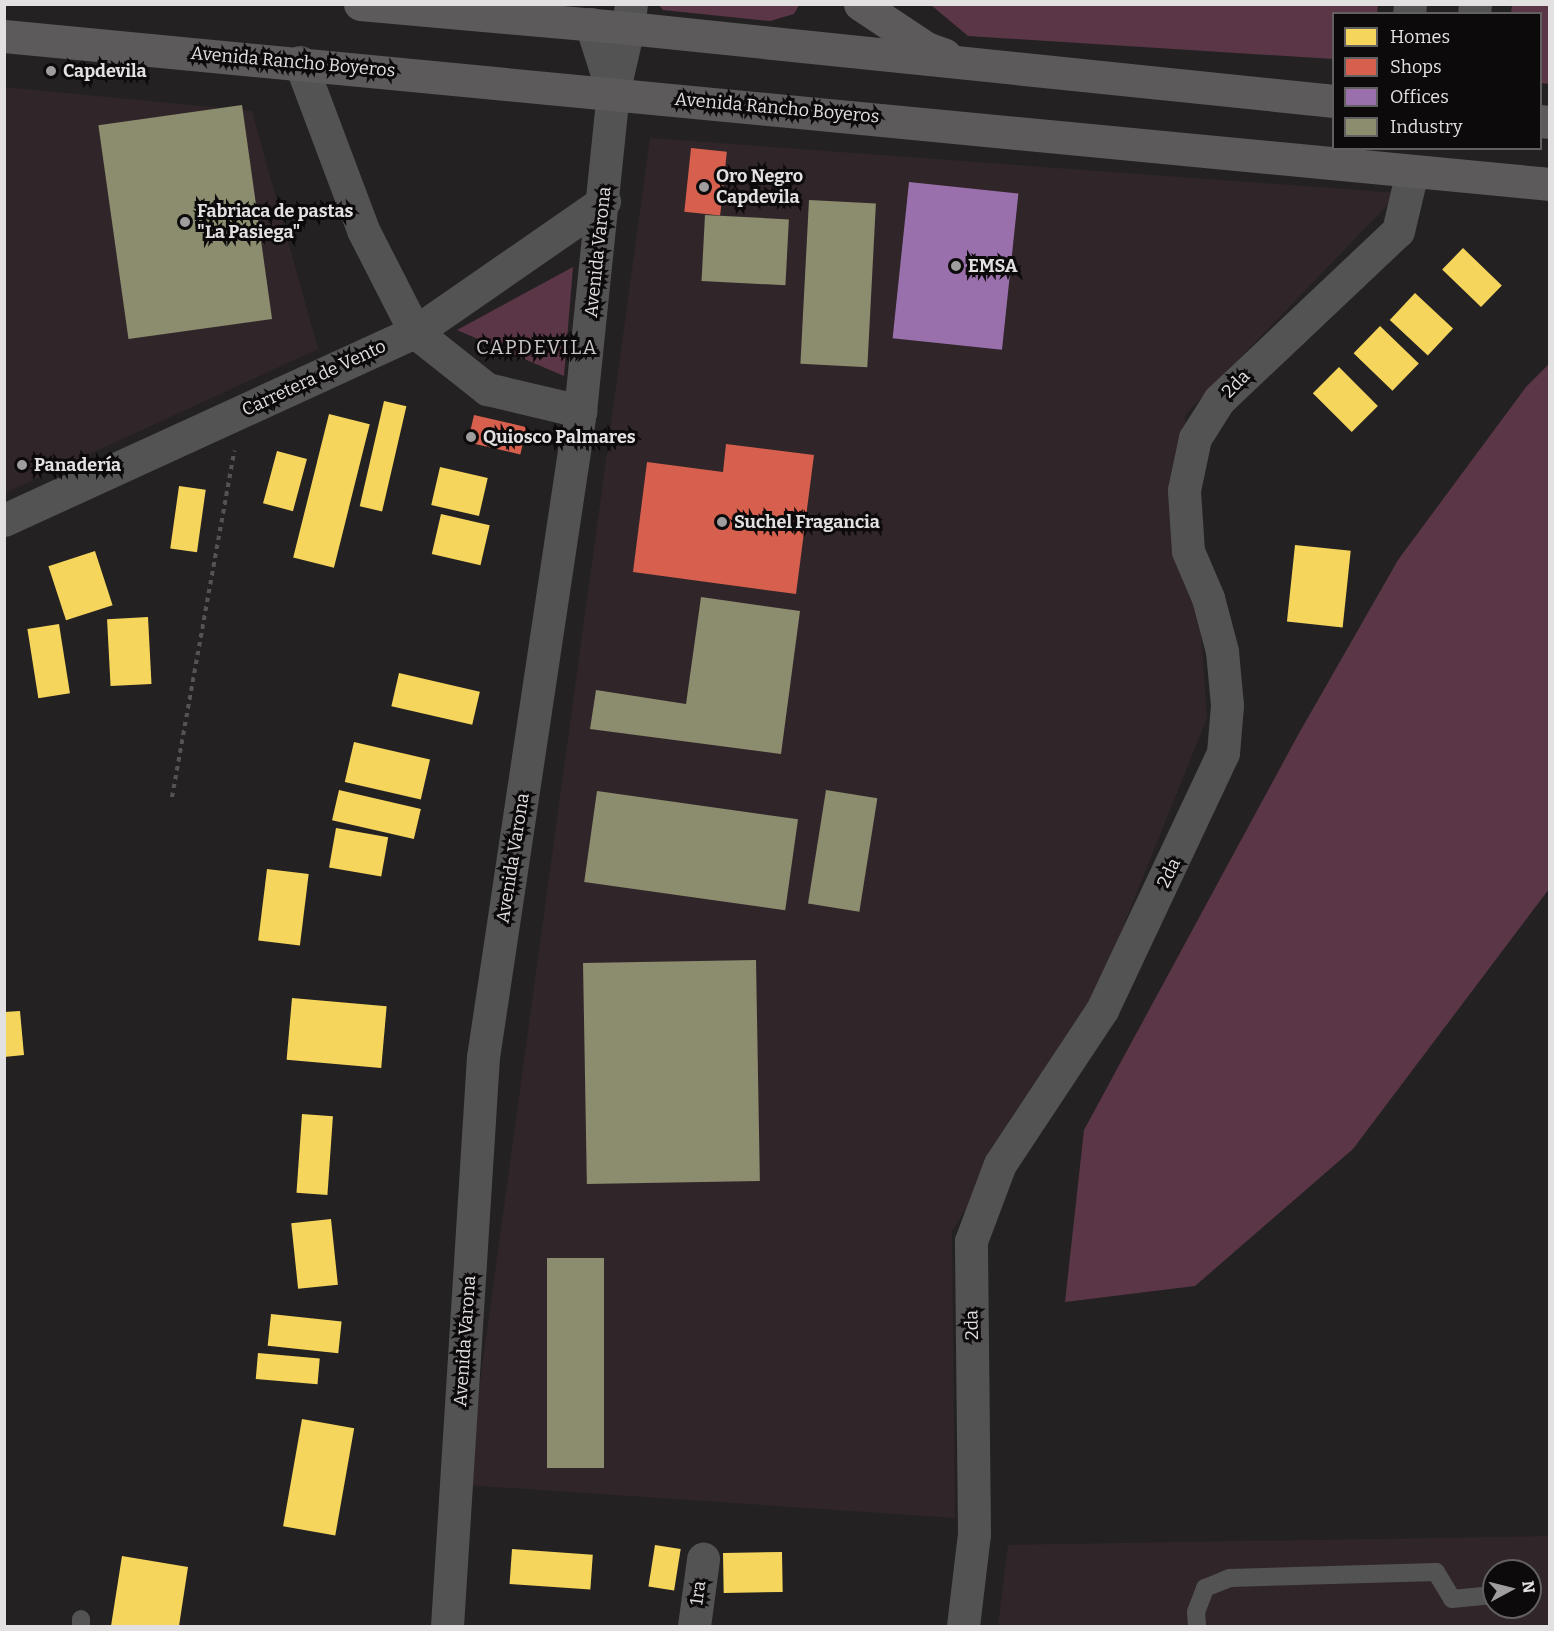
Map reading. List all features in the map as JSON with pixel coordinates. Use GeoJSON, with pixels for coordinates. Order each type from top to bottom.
{"type":"FeatureCollection","features":[{"type":"Feature","properties":{"kind":"highway"},"geometry":{"type":"LineString","coordinates":[[360,4],[629,16],[972,65],[1332,101]]}},
{"type":"Feature","properties":{"kind":"highway"},"geometry":{"type":"LineString","coordinates":[[860,4],[926,48],[972,65]]}},
{"type":"Feature","properties":{"kind":"highway","name":"Avenida Rancho Boyeros"},"geometry":{"type":"LineString","coordinates":[[4,36],[300,62],[1550,184]]}},
{"type":"Feature","properties":{"kind":"street","name":"Avenida Varona"},"geometry":{"type":"LineString","coordinates":[[592,14],[613,93]]}},
{"type":"Feature","properties":{"kind":"street","name":"Avenida Varona"},"geometry":{"type":"LineString","coordinates":[[447,1626],[483,1057],[580,411],[604,201],[613,93],[629,16]]}},
{"type":"Feature","properties":{"kind":"street"},"geometry":{"type":"LineString","coordinates":[[300,62],[363,230],[415,332],[487,389],[580,411]]}},
{"type":"Feature","properties":{"kind":"street","name":"2da"},"geometry":{"type":"LineString","coordinates":[[963,1626],[974,1534],[971,1241],[1000,1164],[1102,1010],[1223,753],[1227,705],[1222,651],[1208,598],[1188,551],[1184,490],[1195,438],[1219,400],[1398,231],[1412,172]]}},
{"type":"Feature","properties":{"kind":"street","name":"Carretera de Vento"},"geometry":{"type":"LineString","coordinates":[[4,520],[415,332],[604,201]]}},
{"type":"Feature","properties":{"kind":"street","name":"1ra"},"geometry":{"type":"LineString","coordinates":[[694,1626],[703,1559]]}},
{"type":"Feature","properties":{"kind":"lane"},"geometry":{"type":"LineString","coordinates":[[1197,1626],[1196,1612],[1205,1588],[1230,1578],[1436,1572],[1452,1599],[1482,1596]]}},
{"type":"Feature","properties":{"kind":"path"},"geometry":{"type":"LineString","coordinates":[[172,797],[241,412]]}},
{"type":"Feature","properties":{"kind":"shaded area"},"geometry":{"type":"Polygon","coordinates":[[[659,5],[799,5],[794,14],[770,21],[663,10],[659,5]]]}},
{"type":"Feature","properties":{"kind":"shaded area"},"geometry":{"type":"Polygon","coordinates":[[[931,5],[1378,5],[1377,12],[1332,12],[1332,59],[968,36],[931,5]]]}},
{"type":"Feature","properties":{"kind":"shaded area"},"geometry":{"type":"Polygon","coordinates":[[[1512,5],[1549,5],[1549,84],[1542,83],[1542,12],[1511,12],[1512,5]]]}},
{"type":"Feature","properties":{"kind":"shaded area"},"geometry":{"type":"Polygon","coordinates":[[[4,87],[252,111],[318,349],[5,493],[4,87]]]}},
{"type":"Feature","properties":{"kind":"shaded area"},"geometry":{"type":"Polygon","coordinates":[[[650,138],[1399,193],[1185,415],[1207,718],[1086,1019],[952,1231],[955,1518],[466,1485],[650,138]]]}},
{"type":"Feature","properties":{"kind":"shaded area"},"geometry":{"type":"Polygon","coordinates":[[[573,267],[564,376],[457,330],[573,267]]]}},
{"type":"Feature","properties":{"kind":"shaded area"},"geometry":{"type":"Polygon","coordinates":[[[1549,364],[1549,889],[1353,1149],[1195,1286],[1065,1302],[1084,1130],[1298,735],[1398,560],[1526,387],[1549,364]]]}},
{"type":"Feature","properties":{"kind":"shaded area"},"geometry":{"type":"Polygon","coordinates":[[[1549,1536],[1549,1626],[998,1626],[1008,1545],[1549,1536]]]}},
{"type":"Feature","properties":{"kind":"building: Homes"},"geometry":{"type":"Polygon","coordinates":[[[1463,248],[1502,286],[1481,307],[1442,270],[1463,248]]]}},
{"type":"Feature","properties":{"kind":"building: Homes"},"geometry":{"type":"Polygon","coordinates":[[[1415,293],[1453,328],[1428,356],[1390,320],[1415,293]]]}},
{"type":"Feature","properties":{"kind":"building: Homes"},"geometry":{"type":"Polygon","coordinates":[[[1380,326],[1419,364],[1392,391],[1354,353],[1380,326]]]}},
{"type":"Feature","properties":{"kind":"building: Homes"},"geometry":{"type":"Polygon","coordinates":[[[1339,367],[1378,406],[1352,432],[1313,393],[1339,367]]]}},
{"type":"Feature","properties":{"kind":"building: Homes"},"geometry":{"type":"Polygon","coordinates":[[[384,401],[406,406],[382,511],[360,506],[384,401]]]}},
{"type":"Feature","properties":{"kind":"building: Homes"},"geometry":{"type":"Polygon","coordinates":[[[329,414],[370,424],[334,568],[293,558],[329,414]]]}},
{"type":"Feature","properties":{"kind":"building: Homes"},"geometry":{"type":"Polygon","coordinates":[[[277,451],[307,459],[293,511],[263,503],[277,451]]]}},
{"type":"Feature","properties":{"kind":"building: Homes"},"geometry":{"type":"Polygon","coordinates":[[[440,467],[488,478],[479,516],[431,505],[440,467]]]}},
{"type":"Feature","properties":{"kind":"building: Homes"},"geometry":{"type":"Polygon","coordinates":[[[179,486],[206,490],[197,552],[170,548],[179,486]]]}},
{"type":"Feature","properties":{"kind":"building: Homes"},"geometry":{"type":"Polygon","coordinates":[[[441,514],[490,525],[480,565],[432,554],[441,514]]]}},
{"type":"Feature","properties":{"kind":"building: Homes"},"geometry":{"type":"Polygon","coordinates":[[[1295,545],[1351,551],[1343,627],[1287,622],[1295,545]]]}},
{"type":"Feature","properties":{"kind":"building: Homes"},"geometry":{"type":"Polygon","coordinates":[[[95,551],[113,605],[66,620],[48,566],[95,551]]]}},
{"type":"Feature","properties":{"kind":"building: Homes"},"geometry":{"type":"Polygon","coordinates":[[[148,617],[152,684],[111,686],[107,619],[148,617]]]}},
{"type":"Feature","properties":{"kind":"building: Homes"},"geometry":{"type":"Polygon","coordinates":[[[59,624],[70,693],[38,698],[27,629],[59,624]]]}},
{"type":"Feature","properties":{"kind":"building: Homes"},"geometry":{"type":"Polygon","coordinates":[[[399,673],[480,692],[472,725],[391,706],[399,673]]]}},
{"type":"Feature","properties":{"kind":"building: Homes"},"geometry":{"type":"Polygon","coordinates":[[[354,742],[430,760],[421,799],[345,782],[354,742]]]}},
{"type":"Feature","properties":{"kind":"building: Homes"},"geometry":{"type":"Polygon","coordinates":[[[339,790],[421,809],[414,839],[332,820],[339,790]]]}},
{"type":"Feature","properties":{"kind":"building: Homes"},"geometry":{"type":"Polygon","coordinates":[[[336,828],[388,837],[381,877],[329,867],[336,828]]]}},
{"type":"Feature","properties":{"kind":"building: Homes"},"geometry":{"type":"Polygon","coordinates":[[[267,869],[309,874],[300,946],[258,940],[267,869]]]}},
{"type":"Feature","properties":{"kind":"building: Homes"},"geometry":{"type":"Polygon","coordinates":[[[292,998],[387,1006],[381,1068],[287,1060],[292,998]]]}},
{"type":"Feature","properties":{"kind":"building: Homes"},"geometry":{"type":"Polygon","coordinates":[[[20,1011],[24,1055],[4,1057],[4,1012],[20,1011]]]}},
{"type":"Feature","properties":{"kind":"building: Homes"},"geometry":{"type":"Polygon","coordinates":[[[302,1114],[333,1116],[327,1195],[296,1193],[302,1114]]]}},
{"type":"Feature","properties":{"kind":"building: Homes"},"geometry":{"type":"Polygon","coordinates":[[[331,1219],[338,1285],[298,1289],[291,1223],[331,1219]]]}},
{"type":"Feature","properties":{"kind":"building: Homes"},"geometry":{"type":"Polygon","coordinates":[[[271,1314],[342,1321],[338,1353],[268,1346],[271,1314]]]}},
{"type":"Feature","properties":{"kind":"building: Homes"},"geometry":{"type":"Polygon","coordinates":[[[258,1353],[320,1358],[317,1384],[256,1379],[258,1353]]]}},
{"type":"Feature","properties":{"kind":"building: Homes"},"geometry":{"type":"Polygon","coordinates":[[[302,1419],[354,1428],[335,1536],[283,1526],[302,1419]]]}},
{"type":"Feature","properties":{"kind":"building: Homes"},"geometry":{"type":"Polygon","coordinates":[[[655,1545],[681,1549],[674,1591],[648,1586],[655,1545]]]}},
{"type":"Feature","properties":{"kind":"building: Homes"},"geometry":{"type":"Polygon","coordinates":[[[512,1549],[593,1555],[590,1590],[510,1584],[512,1549]]]}},
{"type":"Feature","properties":{"kind":"building: Homes"},"geometry":{"type":"Polygon","coordinates":[[[782,1552],[783,1592],[724,1593],[723,1553],[782,1552]]]}},
{"type":"Feature","properties":{"kind":"building: Homes"},"geometry":{"type":"Polygon","coordinates":[[[122,1556],[188,1567],[179,1626],[111,1626],[122,1556]]]}},
{"type":"Feature","properties":{"kind":"building: Shops"},"geometry":{"type":"Polygon","coordinates":[[[691,148],[727,152],[720,215],[684,212],[691,148]]]}},
{"type":"Feature","properties":{"kind":"building: Shops"},"geometry":{"type":"Polygon","coordinates":[[[474,415],[527,427],[520,454],[468,442],[474,415]]]}},
{"type":"Feature","properties":{"kind":"building: Shops","name":"Suchel Fragancia"},"geometry":{"type":"Polygon","coordinates":[[[726,444],[814,455],[796,594],[633,572],[647,462],[723,472],[726,444]]]}},
{"type":"Feature","properties":{"kind":"building: Offices","name":"EMSA"},"geometry":{"type":"Polygon","coordinates":[[[909,182],[1018,193],[1002,350],[893,338],[909,182]]]}},
{"type":"Feature","properties":{"kind":"building: Industry","name":"Fabriaca de pastas \"La Pasiega\""},"geometry":{"type":"Polygon","coordinates":[[[242,105],[272,319],[128,339],[98,125],[242,105]]]}},
{"type":"Feature","properties":{"kind":"building: Industry"},"geometry":{"type":"Polygon","coordinates":[[[809,200],[876,204],[867,367],[800,364],[809,200]]]}},
{"type":"Feature","properties":{"kind":"building: Industry"},"geometry":{"type":"Polygon","coordinates":[[[705,215],[789,219],[785,285],[702,281],[705,215]]]}},
{"type":"Feature","properties":{"kind":"building: Industry"},"geometry":{"type":"Polygon","coordinates":[[[701,597],[800,611],[781,754],[590,729],[596,690],[686,704],[701,597]]]}},
{"type":"Feature","properties":{"kind":"building: Industry"},"geometry":{"type":"Polygon","coordinates":[[[826,790],[877,798],[859,912],[808,904],[826,790]]]}},
{"type":"Feature","properties":{"kind":"building: Industry"},"geometry":{"type":"Polygon","coordinates":[[[597,791],[798,819],[785,910],[584,882],[597,791]]]}},
{"type":"Feature","properties":{"kind":"building: Industry"},"geometry":{"type":"Polygon","coordinates":[[[756,960],[760,1181],[587,1184],[583,963],[756,960]]]}},
{"type":"Feature","properties":{"kind":"building: Industry"},"geometry":{"type":"Polygon","coordinates":[[[547,1258],[604,1258],[604,1468],[547,1468],[547,1258]]]}},
{"type":"Feature","properties":{"kind":"place","name":"Capdevila"},"geometry":{"type":"Point","coordinates":[51,71]}},
{"type":"Feature","properties":{"kind":"place","name":"Oro Negro Capdevila"},"geometry":{"type":"Point","coordinates":[704,187]}},
{"type":"Feature","properties":{"kind":"place","name":"Fabriaca de pastas \"La Pasiega\""},"geometry":{"type":"Point","coordinates":[185,222]}},
{"type":"Feature","properties":{"kind":"place","name":"EMSA"},"geometry":{"type":"Point","coordinates":[956,266]}},
{"type":"Feature","properties":{"kind":"place","name":"Quiosco Palmares"},"geometry":{"type":"Point","coordinates":[471,437]}},
{"type":"Feature","properties":{"kind":"place","name":"Panadería"},"geometry":{"type":"Point","coordinates":[22,465]}},
{"type":"Feature","properties":{"kind":"place","name":"Suchel Fragancia"},"geometry":{"type":"Point","coordinates":[722,522]}},
{"type":"Feature","properties":{"kind":"district","name":"CAPDEVILA"},"geometry":{"type":"Point","coordinates":[537,347]}}]}
